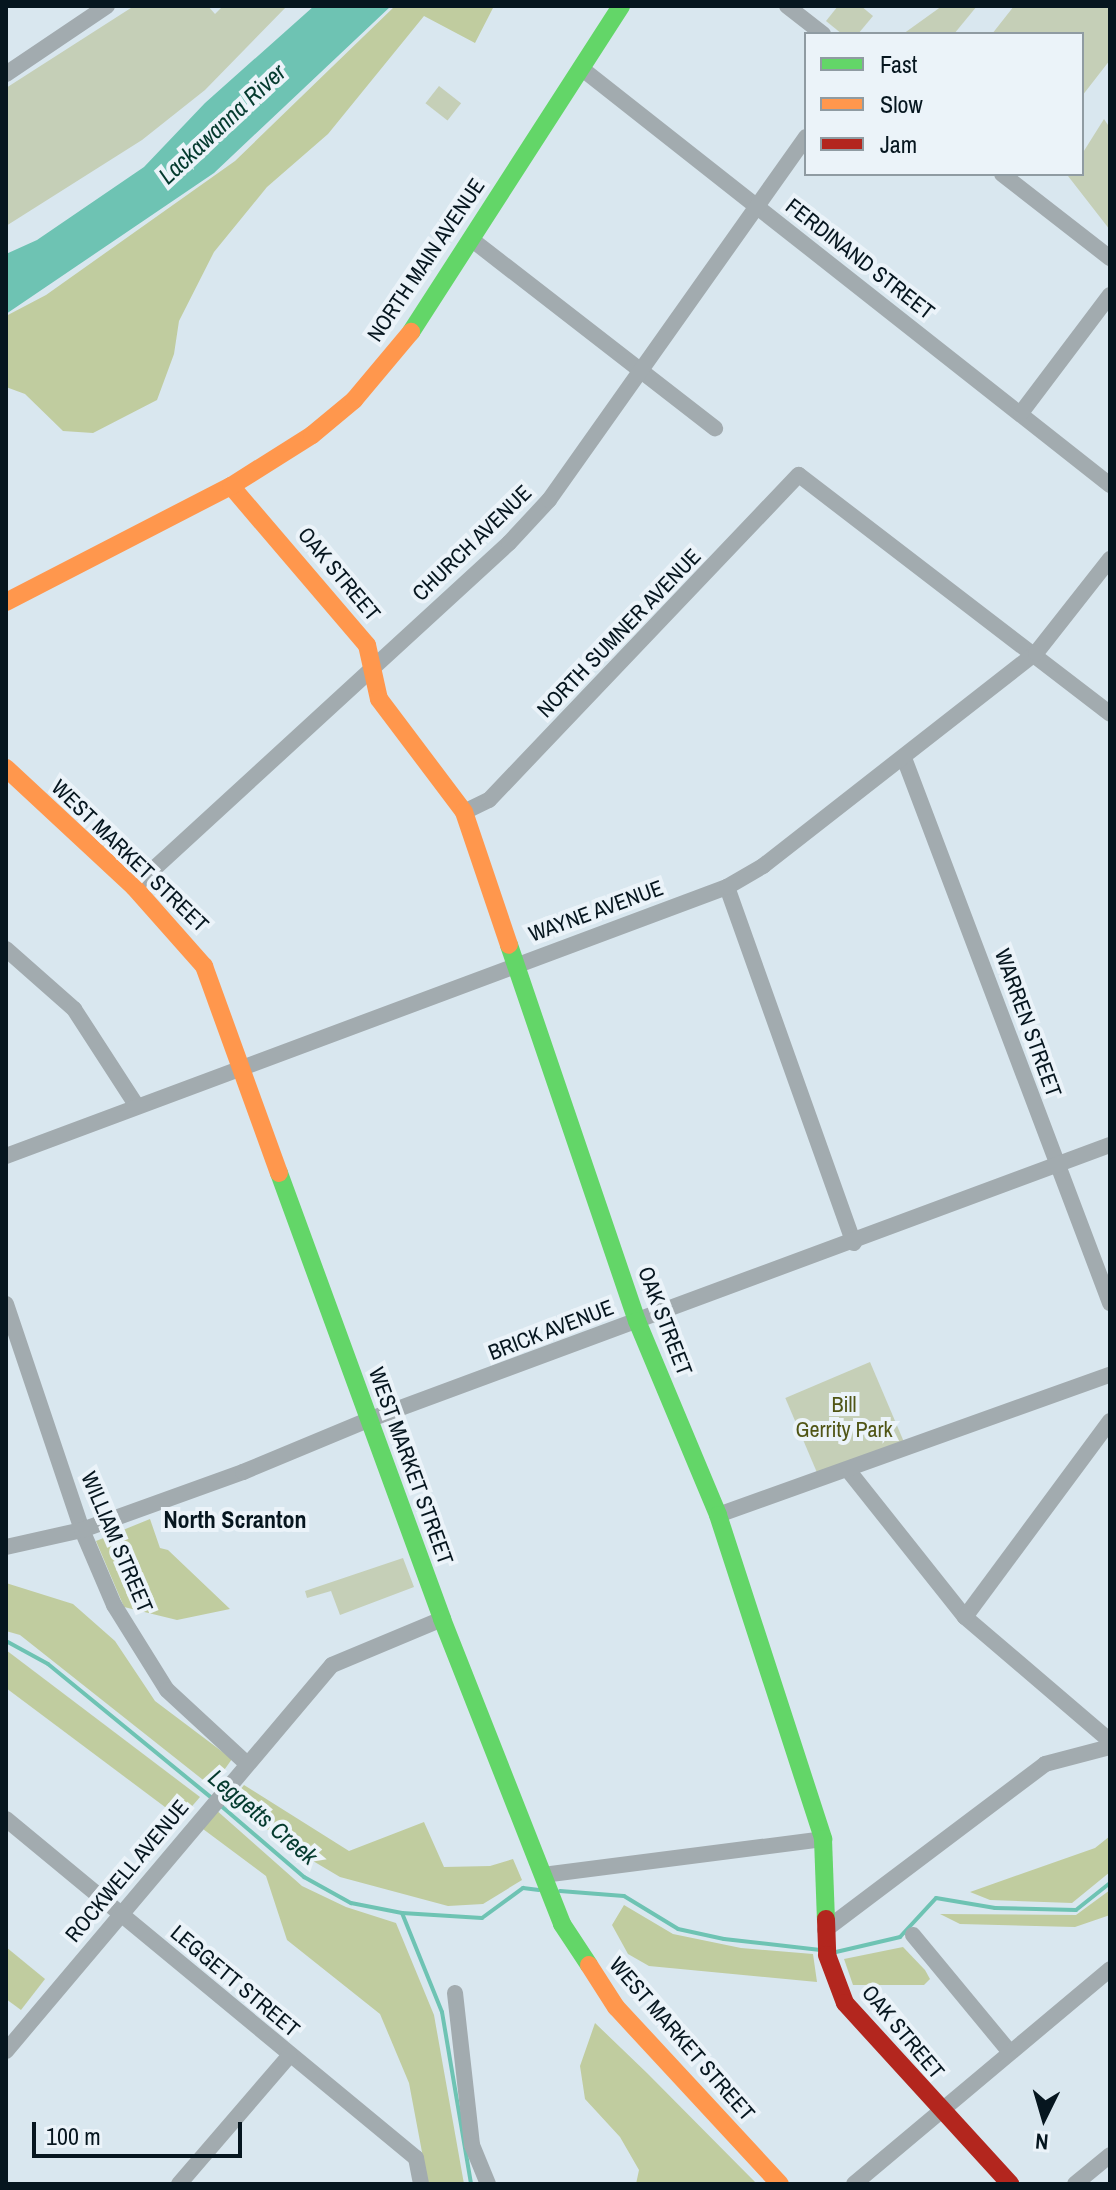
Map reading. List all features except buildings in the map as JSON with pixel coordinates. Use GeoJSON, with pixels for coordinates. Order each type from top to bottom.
{"type":"FeatureCollection","features":[{"type":"Feature","properties":{"kind":"main road","name":"NORTH MAIN AVENUE"},"geometry":{"type":"LineString","coordinates":[[6,602],[231,486],[312,435],[354,400],[415,327],[621,6]]}},
{"type":"Feature","properties":{"kind":"main road","name":"OAK STREET"},"geometry":{"type":"LineString","coordinates":[[231,486],[357,630],[373,668],[379,699],[393,723],[464,812],[513,966],[637,1321],[718,1515],[823,1839],[827,1955],[845,2003],[939,2111],[1010,2184]]}},
{"type":"Feature","properties":{"kind":"main road","name":"WEST MARKET STREET"},"geometry":{"type":"LineString","coordinates":[[6,768],[134,887],[204,966],[442,1619],[543,1875],[581,1960],[616,2007],[780,2184]]}},
{"type":"Feature","properties":{"kind":"street"},"geometry":{"type":"LineString","coordinates":[[6,74],[107,6]]}},
{"type":"Feature","properties":{"kind":"street"},"geometry":{"type":"LineString","coordinates":[[787,6],[820,32]]}},
{"type":"Feature","properties":{"kind":"street","name":"FERDINAND STREET"},"geometry":{"type":"LineString","coordinates":[[581,68],[1110,485]]}},
{"type":"Feature","properties":{"kind":"street","name":"CHURCH AVENUE"},"geometry":{"type":"LineString","coordinates":[[134,887],[373,668],[549,500],[636,370],[754,204],[804,140]]}},
{"type":"Feature","properties":{"kind":"street"},"geometry":{"type":"LineString","coordinates":[[1005,176],[1110,258]]}},
{"type":"Feature","properties":{"kind":"street"},"geometry":{"type":"LineString","coordinates":[[471,239],[636,370],[715,428]]}},
{"type":"Feature","properties":{"kind":"street"},"geometry":{"type":"LineString","coordinates":[[1021,413],[1110,295]]}},
{"type":"Feature","properties":{"kind":"street","name":"NORTH SUMNER AVENUE"},"geometry":{"type":"LineString","coordinates":[[464,812],[489,800],[799,475],[1036,653]]}},
{"type":"Feature","properties":{"kind":"street","name":"WAYNE AVENUE"},"geometry":{"type":"LineString","coordinates":[[6,1156],[727,887],[904,758],[1036,653],[1110,559]]}},
{"type":"Feature","properties":{"kind":"street"},"geometry":{"type":"LineString","coordinates":[[1036,653],[1110,714]]}},
{"type":"Feature","properties":{"kind":"street","name":"WARREN STREET"},"geometry":{"type":"LineString","coordinates":[[904,758],[935,828],[1055,1165],[1110,1303]]}},
{"type":"Feature","properties":{"kind":"street"},"geometry":{"type":"LineString","coordinates":[[727,887],[854,1243]]}},
{"type":"Feature","properties":{"kind":"street"},"geometry":{"type":"LineString","coordinates":[[6,949],[74,1009],[136,1105]]}},
{"type":"Feature","properties":{"kind":"street","name":"BRICK AVENUE"},"geometry":{"type":"LineString","coordinates":[[6,1547],[82,1530],[368,1420],[854,1243],[1110,1145]]}},
{"type":"Feature","properties":{"kind":"street","name":"WILLIAM STREET"},"geometry":{"type":"LineString","coordinates":[[6,1304],[82,1530],[114,1605],[167,1690],[245,1762]]}},
{"type":"Feature","properties":{"kind":"street"},"geometry":{"type":"LineString","coordinates":[[718,1515],[1110,1375]]}},
{"type":"Feature","properties":{"kind":"street"},"geometry":{"type":"LineString","coordinates":[[965,1617],[1110,1421]]}},
{"type":"Feature","properties":{"kind":"street"},"geometry":{"type":"LineString","coordinates":[[848,1470],[965,1617],[1110,1744]]}},
{"type":"Feature","properties":{"kind":"street","name":"ROCKWELL AVENUE"},"geometry":{"type":"LineString","coordinates":[[6,2051],[245,1762],[332,1665],[442,1619]]}},
{"type":"Feature","properties":{"kind":"street"},"geometry":{"type":"LineString","coordinates":[[825,1930],[1045,1764],[1110,1744]]}},
{"type":"Feature","properties":{"kind":"street","name":"LEGGETT STREET"},"geometry":{"type":"LineString","coordinates":[[6,1819],[416,2158],[421,2184]]}},
{"type":"Feature","properties":{"kind":"street"},"geometry":{"type":"LineString","coordinates":[[543,1875],[823,1839]]}},
{"type":"Feature","properties":{"kind":"street"},"geometry":{"type":"LineString","coordinates":[[913,1935],[1009,2051]]}},
{"type":"Feature","properties":{"kind":"street"},"geometry":{"type":"LineString","coordinates":[[854,2184],[1110,1969]]}},
{"type":"Feature","properties":{"kind":"street"},"geometry":{"type":"LineString","coordinates":[[455,1993],[472,2145],[488,2184]]}},
{"type":"Feature","properties":{"kind":"street"},"geometry":{"type":"LineString","coordinates":[[179,2184],[289,2056]]}},
{"type":"Feature","properties":{"kind":"street"},"geometry":{"type":"LineString","coordinates":[[1075,2184],[1110,2155]]}},
{"type":"Feature","properties":{"kind":"green space"},"geometry":{"type":"Polygon","coordinates":[[[134,6],[208,6],[215,14],[223,6],[287,6],[205,90],[142,140],[6,226],[6,88],[134,6]]]}},
{"type":"Feature","properties":{"kind":"green space"},"geometry":{"type":"Polygon","coordinates":[[[838,6],[861,6],[873,16],[860,32],[840,32],[826,21],[838,6]]]}},
{"type":"Feature","properties":{"kind":"green space"},"geometry":{"type":"Polygon","coordinates":[[[942,6],[977,6],[956,32],[906,32],[942,6]]]}},
{"type":"Feature","properties":{"kind":"green space"},"geometry":{"type":"Polygon","coordinates":[[[1014,6],[1110,6],[1110,60],[1084,93],[1084,32],[994,32],[1014,6]]]}},
{"type":"Feature","properties":{"kind":"green space"},"geometry":{"type":"Polygon","coordinates":[[[439,86],[461,103],[448,121],[425,103],[439,86]]]}},
{"type":"Feature","properties":{"kind":"green space"},"geometry":{"type":"Polygon","coordinates":[[[1104,119],[1110,128],[1110,230],[1068,176],[1084,176],[1084,151],[1104,119]]]}},
{"type":"Feature","properties":{"kind":"green space","name":"Bill Gerrity Park"},"geometry":{"type":"Polygon","coordinates":[[[870,1362],[904,1442],[819,1478],[785,1398],[870,1362]]]}},
{"type":"Feature","properties":{"kind":"green space"},"geometry":{"type":"Polygon","coordinates":[[[403,1558],[414,1587],[340,1615],[331,1591],[307,1598],[305,1591],[403,1558]]]}},
{"type":"Feature","properties":{"kind":"shaded area"},"geometry":{"type":"Polygon","coordinates":[[[395,6],[494,6],[475,43],[424,16],[328,134],[267,187],[214,252],[179,321],[174,354],[157,400],[93,433],[63,431],[25,394],[6,387],[6,316],[46,295],[235,161],[395,6]]]}},
{"type":"Feature","properties":{"kind":"shaded area"},"geometry":{"type":"Polygon","coordinates":[[[150,1519],[160,1548],[168,1550],[230,1609],[177,1620],[124,1607],[96,1541],[150,1519]]]}},
{"type":"Feature","properties":{"kind":"shaded area"},"geometry":{"type":"Polygon","coordinates":[[[6,1583],[73,1604],[115,1641],[155,1701],[232,1759],[212,1787],[20,1635],[6,1631],[6,1583]]]}},
{"type":"Feature","properties":{"kind":"shaded area"},"geometry":{"type":"Polygon","coordinates":[[[6,1650],[200,1797],[181,1819],[6,1688],[6,1650]]]}},
{"type":"Feature","properties":{"kind":"shaded area"},"geometry":{"type":"Polygon","coordinates":[[[244,1785],[349,1851],[424,1822],[444,1867],[490,1866],[513,1859],[522,1880],[483,1904],[448,1906],[340,1877],[286,1845],[232,1800],[244,1785]]]}},
{"type":"Feature","properties":{"kind":"shaded area"},"geometry":{"type":"Polygon","coordinates":[[[215,1809],[302,1886],[346,1907],[396,1923],[434,2015],[464,2184],[428,2184],[409,2083],[380,2014],[287,1940],[266,1876],[203,1829],[215,1809]]]}},
{"type":"Feature","properties":{"kind":"shaded area"},"geometry":{"type":"Polygon","coordinates":[[[1110,1836],[1110,1872],[1072,1903],[990,1900],[970,1892],[1095,1848],[1110,1836]]]}},
{"type":"Feature","properties":{"kind":"shaded area"},"geometry":{"type":"Polygon","coordinates":[[[1110,1890],[1110,1915],[1075,1927],[960,1924],[940,1914],[1076,1915],[1110,1890]]]}},
{"type":"Feature","properties":{"kind":"shaded area"},"geometry":{"type":"Polygon","coordinates":[[[624,1905],[673,1934],[741,1948],[813,1954],[817,1982],[649,1966],[628,1954],[612,1925],[624,1905]]]}},
{"type":"Feature","properties":{"kind":"shaded area"},"geometry":{"type":"Polygon","coordinates":[[[6,1947],[45,1979],[21,2010],[6,1999],[6,1947]]]}},
{"type":"Feature","properties":{"kind":"shaded area"},"geometry":{"type":"Polygon","coordinates":[[[903,1947],[930,1979],[924,1985],[853,1985],[844,1959],[903,1947]]]}},
{"type":"Feature","properties":{"kind":"shaded area"},"geometry":{"type":"Polygon","coordinates":[[[595,2023],[757,2184],[636,2184],[639,2170],[620,2137],[585,2099],[580,2066],[595,2023]]]}},
{"type":"Feature","properties":{"kind":"water","name":"Lackawanna River"},"geometry":{"type":"Polygon","coordinates":[[[314,6],[391,6],[214,173],[6,314],[6,254],[37,240],[144,167],[205,103],[314,6]]]}},
{"type":"Feature","properties":{"kind":"waterway","name":"Leggetts Creek"},"geometry":{"type":"LineString","coordinates":[[6,1641],[48,1664],[213,1799]]}},
{"type":"Feature","properties":{"kind":"waterway","name":"Leggetts Creek"},"geometry":{"type":"LineString","coordinates":[[220,1805],[304,1877],[351,1903],[402,1913],[482,1918],[523,1888],[539,1890]]}},
{"type":"Feature","properties":{"kind":"waterway"},"geometry":{"type":"LineString","coordinates":[[836,1952],[900,1937],[936,1898],[995,1908],[1076,1910],[1110,1883]]}},
{"type":"Feature","properties":{"kind":"waterway"},"geometry":{"type":"LineString","coordinates":[[560,1891],[624,1896],[678,1929],[724,1939],[820,1950]]}},
{"type":"Feature","properties":{"kind":"waterway","name":"Leggetts Creek"},"geometry":{"type":"LineString","coordinates":[[402,1913],[442,2012],[471,2184]]}},
{"type":"Feature","properties":{"kind":"traffic: fast"},"geometry":{"type":"LineString","coordinates":[[411,332],[621,6]]}},
{"type":"Feature","properties":{"kind":"traffic: fast"},"geometry":{"type":"LineString","coordinates":[[509,945],[637,1321],[718,1515],[823,1839],[826,1919]]}},
{"type":"Feature","properties":{"kind":"traffic: fast"},"geometry":{"type":"LineString","coordinates":[[279,1173],[442,1619],[562,1924],[589,1965]]}},
{"type":"Feature","properties":{"kind":"traffic: slow"},"geometry":{"type":"LineString","coordinates":[[6,602],[231,486],[312,435],[354,400],[411,332]]}},
{"type":"Feature","properties":{"kind":"traffic: slow"},"geometry":{"type":"LineString","coordinates":[[231,486],[367,645],[379,699],[464,812],[509,945]]}},
{"type":"Feature","properties":{"kind":"traffic: slow"},"geometry":{"type":"LineString","coordinates":[[6,768],[134,887],[204,966],[279,1173]]}},
{"type":"Feature","properties":{"kind":"traffic: slow"},"geometry":{"type":"LineString","coordinates":[[589,1965],[616,2007],[780,2184]]}},
{"type":"Feature","properties":{"kind":"traffic: jam"},"geometry":{"type":"LineString","coordinates":[[826,1919],[827,1955],[845,2003],[1010,2184]]}},
{"type":"Feature","properties":{"kind":"district","name":"North Scranton"},"geometry":{"type":"Point","coordinates":[235,1520]}}]}
